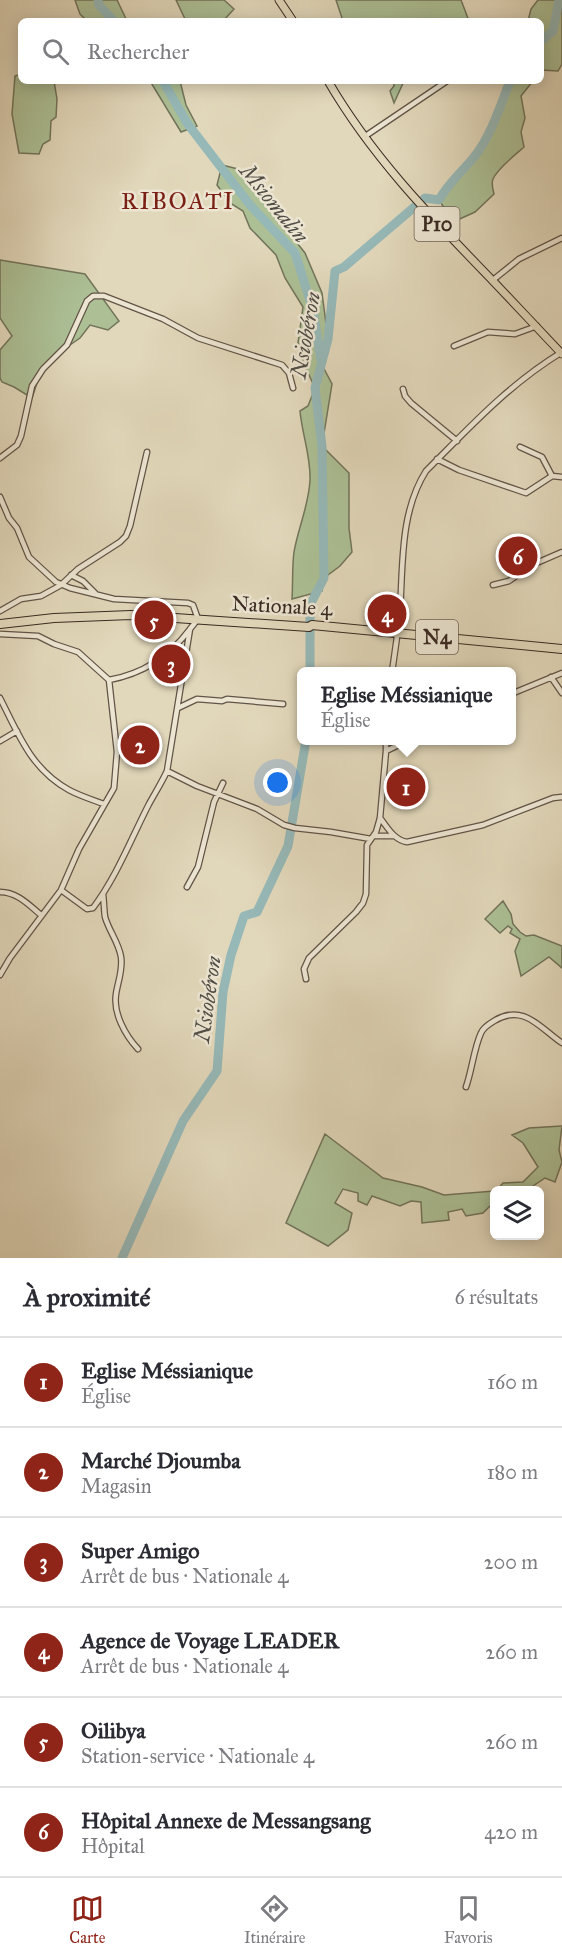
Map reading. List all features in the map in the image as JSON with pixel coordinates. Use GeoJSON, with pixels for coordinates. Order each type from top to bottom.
{"type":"FeatureCollection","features":[{"type":"Feature","properties":{"kind":"highway","name":"Nationale 4"},"geometry":{"type":"LineString","coordinates":[[0,624],[131,615],[311,626],[562,649]]}},
{"type":"Feature","properties":{"kind":"main road"},"geometry":{"type":"LineString","coordinates":[[279,0],[290,18]]}},
{"type":"Feature","properties":{"kind":"main road","name":"P10"},"geometry":{"type":"LineString","coordinates":[[330,84],[364,137],[387,167],[434,220],[562,353]]}},
{"type":"Feature","properties":{"kind":"street"},"geometry":{"type":"LineString","coordinates":[[364,137],[443,84]]}},
{"type":"Feature","properties":{"kind":"street"},"geometry":{"type":"LineString","coordinates":[[493,280],[519,259],[562,238]]}},
{"type":"Feature","properties":{"kind":"street"},"geometry":{"type":"LineString","coordinates":[[0,458],[17,445],[32,386],[67,345],[87,301],[93,296],[104,296],[163,319],[198,338],[282,365],[290,373],[293,388]]}},
{"type":"Feature","properties":{"kind":"street"},"geometry":{"type":"LineString","coordinates":[[454,346],[488,332],[515,334],[537,326]]}},
{"type":"Feature","properties":{"kind":"street"},"geometry":{"type":"LineString","coordinates":[[393,667],[398,633],[403,550],[409,512],[419,482],[437,459],[496,401],[513,386],[562,353]]}},
{"type":"Feature","properties":{"kind":"street"},"geometry":{"type":"LineString","coordinates":[[403,389],[411,403],[457,441]]}},
{"type":"Feature","properties":{"kind":"street"},"geometry":{"type":"LineString","coordinates":[[520,447],[542,457],[552,476]]}},
{"type":"Feature","properties":{"kind":"street"},"geometry":{"type":"LineString","coordinates":[[0,611],[21,599],[41,596],[61,585],[71,575],[126,536],[147,452]]}},
{"type":"Feature","properties":{"kind":"street"},"geometry":{"type":"LineString","coordinates":[[437,459],[459,470],[526,493],[552,476],[562,477]]}},
{"type":"Feature","properties":{"kind":"street"},"geometry":{"type":"LineString","coordinates":[[0,497],[9,518],[17,528],[29,557],[61,585],[114,599],[193,605],[198,619],[179,644],[144,670],[128,677],[109,680]]}},
{"type":"Feature","properties":{"kind":"street"},"geometry":{"type":"LineString","coordinates":[[494,585],[509,581],[532,565],[562,552]]}},
{"type":"Feature","properties":{"kind":"street"},"geometry":{"type":"LineString","coordinates":[[71,575],[96,594]]}},
{"type":"Feature","properties":{"kind":"street"},"geometry":{"type":"LineString","coordinates":[[61,890],[87,909],[93,908],[103,894],[167,771],[190,629]]}},
{"type":"Feature","properties":{"kind":"street"},"geometry":{"type":"LineString","coordinates":[[0,634],[38,636],[78,652],[109,680],[117,752],[114,788],[79,849],[61,890],[0,975]]}},
{"type":"Feature","properties":{"kind":"street"},"geometry":{"type":"LineString","coordinates":[[516,692],[562,673]]}},
{"type":"Feature","properties":{"kind":"street"},"geometry":{"type":"LineString","coordinates":[[551,677],[562,693]]}},
{"type":"Feature","properties":{"kind":"street"},"geometry":{"type":"LineString","coordinates":[[0,698],[27,750],[41,770],[71,791],[104,804]]}},
{"type":"Feature","properties":{"kind":"street"},"geometry":{"type":"LineString","coordinates":[[178,708],[196,699],[283,704]]}},
{"type":"Feature","properties":{"kind":"street"},"geometry":{"type":"LineString","coordinates":[[0,741],[17,731]]}},
{"type":"Feature","properties":{"kind":"street"},"geometry":{"type":"LineString","coordinates":[[306,979],[304,969],[309,958],[363,903],[367,890],[367,845],[380,818],[386,745]]}},
{"type":"Feature","properties":{"kind":"street"},"geometry":{"type":"LineString","coordinates":[[386,751],[400,745]]}},
{"type":"Feature","properties":{"kind":"street"},"geometry":{"type":"LineString","coordinates":[[167,771],[196,786],[256,809],[284,825],[372,838],[394,836]]}},
{"type":"Feature","properties":{"kind":"street"},"geometry":{"type":"LineString","coordinates":[[187,887],[198,867],[217,794],[224,783]]}},
{"type":"Feature","properties":{"kind":"street"},"geometry":{"type":"LineString","coordinates":[[380,818],[394,836],[400,841],[407,842],[488,824],[553,798],[562,797]]}},
{"type":"Feature","properties":{"kind":"street"},"geometry":{"type":"LineString","coordinates":[[0,891],[21,898],[41,915]]}},
{"type":"Feature","properties":{"kind":"street"},"geometry":{"type":"LineString","coordinates":[[103,894],[105,916],[121,957],[122,967],[116,1004],[125,1031],[138,1049]]}},
{"type":"Feature","properties":{"kind":"street"},"geometry":{"type":"LineString","coordinates":[[466,1087],[480,1033],[492,1022],[508,1014],[524,1016],[562,1043]]}},
{"type":"Feature","properties":{"kind":"green space"},"geometry":{"type":"Polygon","coordinates":[[[75,0],[117,0],[126,18],[84,18],[75,0]]]}},
{"type":"Feature","properties":{"kind":"green space"},"geometry":{"type":"Polygon","coordinates":[[[176,0],[224,0],[234,9],[226,18],[185,18],[176,0]]]}},
{"type":"Feature","properties":{"kind":"green space"},"geometry":{"type":"Polygon","coordinates":[[[336,0],[461,0],[468,18],[342,18],[336,0]]]}},
{"type":"Feature","properties":{"kind":"green space"},"geometry":{"type":"Polygon","coordinates":[[[538,0],[562,0],[562,64],[558,71],[544,70],[544,18],[529,18],[531,9],[538,0]]]}},
{"type":"Feature","properties":{"kind":"green space"},"geometry":{"type":"Polygon","coordinates":[[[18,75],[18,84],[54,84],[57,99],[56,117],[51,121],[50,140],[43,144],[39,154],[19,153],[12,114],[15,76],[18,75]]]}},
{"type":"Feature","properties":{"kind":"green space"},"geometry":{"type":"Polygon","coordinates":[[[152,84],[181,84],[186,105],[197,126],[181,132],[152,84]]]}},
{"type":"Feature","properties":{"kind":"green space"},"geometry":{"type":"Polygon","coordinates":[[[394,84],[403,84],[394,103],[390,91],[394,84]]]}},
{"type":"Feature","properties":{"kind":"green space"},"geometry":{"type":"Polygon","coordinates":[[[508,84],[531,84],[521,96],[525,118],[521,132],[524,147],[495,175],[492,183],[494,194],[475,212],[453,222],[439,200],[447,186],[490,138],[508,84]]]}},
{"type":"Feature","properties":{"kind":"green space"},"geometry":{"type":"Polygon","coordinates":[[[222,165],[246,171],[261,185],[279,211],[285,228],[305,253],[322,293],[328,339],[322,365],[332,384],[322,446],[349,473],[349,528],[352,552],[340,566],[324,578],[322,591],[292,599],[294,552],[308,498],[310,480],[300,411],[308,406],[315,388],[303,362],[298,343],[303,307],[285,278],[276,255],[250,228],[243,211],[230,203],[217,185],[222,165]]]}},
{"type":"Feature","properties":{"kind":"green space"},"geometry":{"type":"Polygon","coordinates":[[[0,260],[85,274],[119,321],[108,330],[90,325],[80,338],[54,356],[37,383],[32,398],[2,382],[0,378],[0,350],[12,336],[0,318],[0,260]]]}},
{"type":"Feature","properties":{"kind":"green space"},"geometry":{"type":"Polygon","coordinates":[[[503,901],[511,914],[513,924],[520,932],[526,936],[534,935],[562,946],[562,968],[549,957],[521,976],[515,951],[520,939],[510,933],[512,929],[508,926],[500,933],[485,919],[503,901]]]}},
{"type":"Feature","properties":{"kind":"green space"},"geometry":{"type":"Polygon","coordinates":[[[562,1126],[559,1150],[562,1162],[555,1182],[545,1178],[533,1186],[500,1186],[503,1183],[523,1182],[538,1167],[523,1143],[512,1135],[529,1128],[562,1126]]]}},
{"type":"Feature","properties":{"kind":"green space"},"geometry":{"type":"Polygon","coordinates":[[[325,1134],[383,1178],[422,1187],[444,1195],[490,1191],[490,1206],[483,1213],[466,1216],[462,1209],[448,1212],[449,1220],[422,1223],[421,1202],[411,1201],[400,1206],[372,1196],[367,1205],[358,1201],[358,1193],[343,1189],[335,1203],[352,1213],[348,1230],[328,1246],[286,1223],[325,1134]]]}},
{"type":"Feature","properties":{"kind":"waterway","name":"Msiomalin"},"geometry":{"type":"LineString","coordinates":[[98,0],[99,5],[111,18]]}},
{"type":"Feature","properties":{"kind":"waterway","name":"Nsiobéron"},"geometry":{"type":"LineString","coordinates":[[544,38],[553,31],[559,0]]}},
{"type":"Feature","properties":{"kind":"waterway","name":"Msiomalin"},"geometry":{"type":"LineString","coordinates":[[165,84],[187,123],[250,205],[295,253],[313,310],[321,360]]}},
{"type":"Feature","properties":{"kind":"waterway","name":"Nsiobéron"},"geometry":{"type":"LineString","coordinates":[[310,667],[310,605],[324,578],[322,446],[315,388],[328,339],[335,271],[344,267],[425,198],[439,200],[480,149],[495,121],[509,84]]}},
{"type":"Feature","properties":{"kind":"waterway","name":"Nsiobéron"},"geometry":{"type":"LineString","coordinates":[[122,1258],[183,1121],[217,1071],[223,992],[231,955],[244,916],[257,912],[288,846],[305,745]]}},
{"type":"Feature","properties":{"kind":"place","name":"Hôpital Annexe de Messangsang"},"geometry":{"type":"Point","coordinates":[518,556]}},
{"type":"Feature","properties":{"kind":"place","name":"Agence de Voyage LEADER"},"geometry":{"type":"Point","coordinates":[387,614]}},
{"type":"Feature","properties":{"kind":"place","name":"Oilibya"},"geometry":{"type":"Point","coordinates":[154,620]}},
{"type":"Feature","properties":{"kind":"place","name":"Super Amigo"},"geometry":{"type":"Point","coordinates":[171,664]}},
{"type":"Feature","properties":{"kind":"place","name":"Marché Djoumba"},"geometry":{"type":"Point","coordinates":[140,745]}},
{"type":"Feature","properties":{"kind":"place","name":"Eglise Méssianique"},"geometry":{"type":"Point","coordinates":[406,787]}},
{"type":"Feature","properties":{"kind":"district","name":"RIBOATI"},"geometry":{"type":"Point","coordinates":[178,201]}}]}
